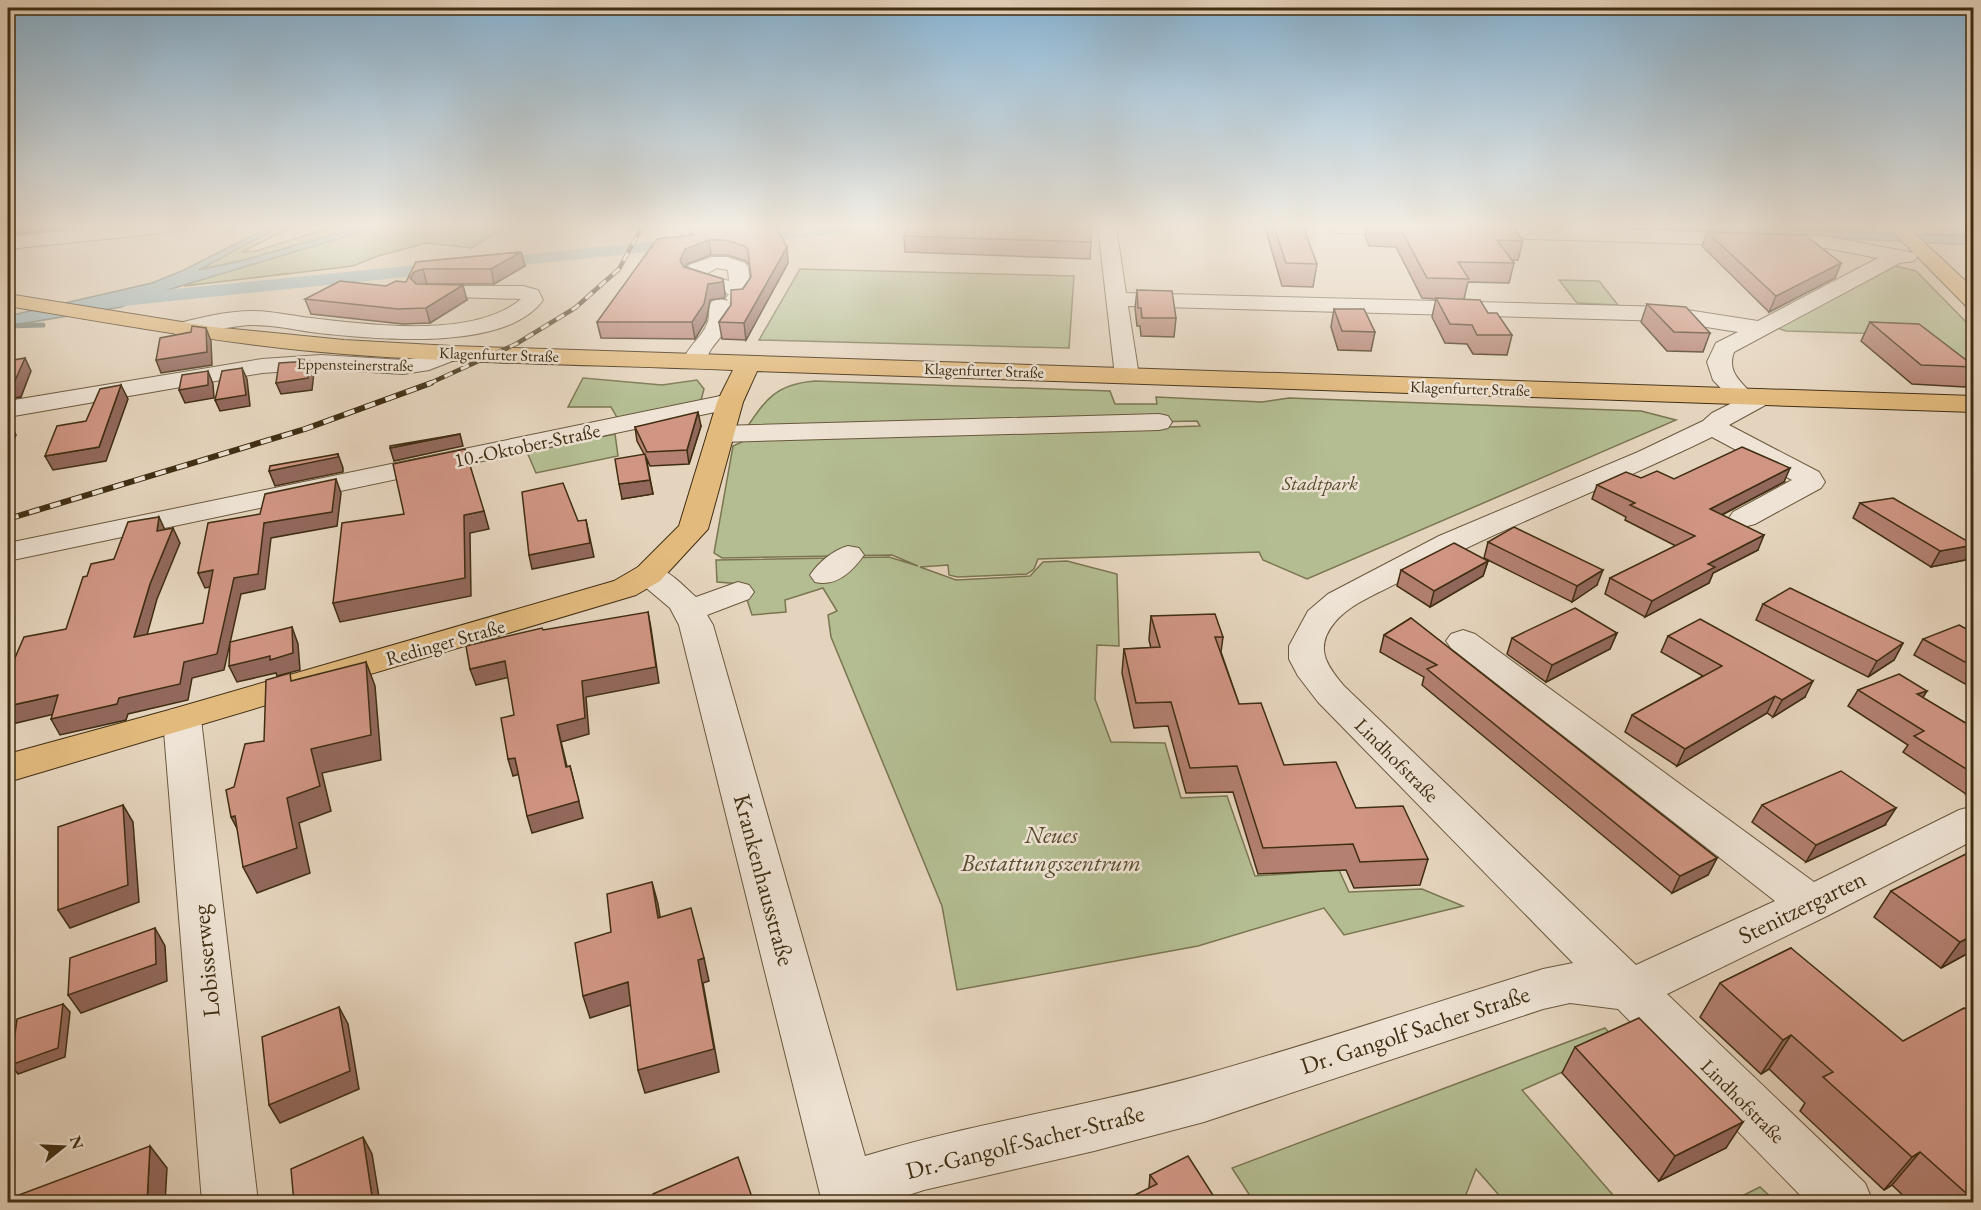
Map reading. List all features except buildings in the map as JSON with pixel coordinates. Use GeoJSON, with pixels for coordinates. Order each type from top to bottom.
{"type":"FeatureCollection","features":[{"type":"Feature","properties":{"kind":"main road"},"geometry":{"type":"LineString","coordinates":[[1955,283],[1974,301]]}},
{"type":"Feature","properties":{"kind":"main road","name":"Klagenfurter Straße"},"geometry":{"type":"LineString","coordinates":[[15,302],[183,329],[292,342],[452,353],[697,355],[749,362],[1691,395]]}},
{"type":"Feature","properties":{"kind":"main road","name":"Redinger Straße"},"geometry":{"type":"LineString","coordinates":[[8,768],[626,588],[649,574],[693,529],[730,402],[749,362]]}},
{"type":"Feature","properties":{"kind":"main road"},"geometry":{"type":"LineString","coordinates":[[1734,410],[1970,402]]}},
{"type":"Feature","properties":{"kind":"street"},"geometry":{"type":"LineString","coordinates":[[1114,283],[1127,376]]}},
{"type":"Feature","properties":{"kind":"street"},"geometry":{"type":"LineString","coordinates":[[1734,410],[1718,367],[1719,356],[1724,348],[1843,283]]}},
{"type":"Feature","properties":{"kind":"street"},"geometry":{"type":"LineString","coordinates":[[183,329],[221,321],[252,318],[320,326],[448,332],[501,321],[516,315],[532,300],[530,295],[523,292],[427,292]]}},
{"type":"Feature","properties":{"kind":"street"},"geometry":{"type":"LineString","coordinates":[[1116,299],[1668,314],[1758,328]]}},
{"type":"Feature","properties":{"kind":"street"},"geometry":{"type":"LineString","coordinates":[[697,355],[719,326],[728,303]]}},
{"type":"Feature","properties":{"kind":"street"},"geometry":{"type":"LineString","coordinates":[[292,342],[320,326]]}},
{"type":"Feature","properties":{"kind":"street","name":"Eppensteinerstraße"},"geometry":{"type":"LineString","coordinates":[[8,409],[262,366],[321,362],[403,367],[421,365],[452,353]]}},
{"type":"Feature","properties":{"kind":"street"},"geometry":{"type":"LineString","coordinates":[[1691,395],[1734,410],[1809,478],[1810,482],[1744,518]]}},
{"type":"Feature","properties":{"kind":"street","name":"10.-Oktober-Straße"},"geometry":{"type":"LineString","coordinates":[[8,552],[730,402]]}},
{"type":"Feature","properties":{"kind":"street","name":"Lindhofstraße"},"geometry":{"type":"LineString","coordinates":[[1734,410],[1638,463],[1450,543],[1340,601],[1320,618],[1306,646],[1307,659],[1316,676],[1331,694],[1845,1203]]}},
{"type":"Feature","properties":{"kind":"street"},"geometry":{"type":"LineString","coordinates":[[720,434],[1159,422]]}},
{"type":"Feature","properties":{"kind":"street","name":"Krankenhausstraße"},"geometry":{"type":"LineString","coordinates":[[649,574],[684,603],[699,637],[848,1196]]}},
{"type":"Feature","properties":{"kind":"street"},"geometry":{"type":"LineString","coordinates":[[688,611],[738,592]]}},
{"type":"Feature","properties":{"kind":"street"},"geometry":{"type":"LineString","coordinates":[[1463,641],[1812,904]]}},
{"type":"Feature","properties":{"kind":"street","name":"Lobisserweg"},"geometry":{"type":"LineString","coordinates":[[182,719],[230,1203]]}},
{"type":"Feature","properties":{"kind":"street","name":"Stenitzergarten"},"geometry":{"type":"LineString","coordinates":[[1629,990],[1812,904],[1974,822]]}},
{"type":"Feature","properties":{"kind":"street","name":"Dr. Gangolf Sacher Straße"},"geometry":{"type":"LineString","coordinates":[[1204,1098],[1543,989],[1570,983],[1629,990]]}},
{"type":"Feature","properties":{"kind":"street","name":"Dr.-Gangolf-Sacher-Straße"},"geometry":{"type":"LineString","coordinates":[[848,1196],[924,1164],[1095,1126],[1204,1098]]}},
{"type":"Feature","properties":{"kind":"green space"},"geometry":{"type":"Polygon","coordinates":[[[792,283],[1073,283],[1069,348],[759,340],[792,283]]]}},
{"type":"Feature","properties":{"kind":"green space"},"geometry":{"type":"Polygon","coordinates":[[[1562,283],[1601,283],[1618,305],[1577,303],[1562,283]]]}},
{"type":"Feature","properties":{"kind":"green space"},"geometry":{"type":"Polygon","coordinates":[[[1862,283],[1928,283],[1973,329],[1973,366],[1921,335],[1786,331],[1777,328],[1862,283]]]}},
{"type":"Feature","properties":{"kind":"green space"},"geometry":{"type":"Polygon","coordinates":[[[583,378],[662,385],[697,380],[704,389],[700,404],[619,421],[611,407],[568,407],[583,378]]]}},
{"type":"Feature","properties":{"kind":"green space"},"geometry":{"type":"Polygon","coordinates":[[[815,381],[1110,391],[1115,404],[1157,404],[1156,397],[1262,402],[1289,398],[1641,411],[1676,420],[1307,579],[1263,560],[1259,552],[1038,559],[1034,569],[1027,574],[957,577],[949,575],[948,565],[920,567],[956,580],[1030,576],[1043,562],[1067,561],[1117,574],[1119,646],[1097,645],[1095,699],[1111,742],[1165,743],[1181,798],[1227,796],[1255,876],[1339,870],[1349,892],[1422,889],[1463,906],[1344,935],[1324,908],[1198,946],[957,990],[942,906],[831,637],[828,615],[837,611],[823,588],[785,600],[786,612],[752,615],[742,584],[717,582],[716,560],[889,557],[918,566],[892,555],[722,558],[714,553],[733,446],[746,440],[1200,426],[1197,421],[745,430],[773,395],[791,386],[815,381]]]}},
{"type":"Feature","properties":{"kind":"green space"},"geometry":{"type":"Polygon","coordinates":[[[615,434],[618,456],[536,473],[527,452],[615,434]]]}},
{"type":"Feature","properties":{"kind":"green space"},"geometry":{"type":"Polygon","coordinates":[[[1605,1028],[1621,1046],[1522,1090],[1619,1202],[1505,1202],[1476,1169],[1463,1202],[1254,1202],[1232,1168],[1605,1028]]]}},
{"type":"Feature","properties":{"kind":"green space"},"geometry":{"type":"Polygon","coordinates":[[[1760,1187],[1776,1202],[1730,1202],[1760,1187]]]}},
{"type":"Feature","properties":{"kind":"water"},"geometry":{"type":"Polygon","coordinates":[[[150,283],[189,283],[141,298],[121,307],[8,326],[8,316],[150,283]]]}},
{"type":"Feature","properties":{"kind":"waterway"},"geometry":{"type":"LineString","coordinates":[[114,301],[288,283]]}},
{"type":"Feature","properties":{"kind":"waterway"},"geometry":{"type":"LineString","coordinates":[[8,326],[43,325]]}},
{"type":"Feature","properties":{"kind":"railway"},"geometry":{"type":"LineString","coordinates":[[428,384],[516,344],[575,308],[603,283]]}},
{"type":"Feature","properties":{"kind":"railway"},"geometry":{"type":"LineString","coordinates":[[8,519],[305,429],[431,383]]}},
{"type":"Feature","properties":{"kind":"park label","name":"Stadtpark"},"geometry":{"type":"Point","coordinates":[1320,483]}},
{"type":"Feature","properties":{"kind":"park label","name":"Neues Bestattungszentrum"},"geometry":{"type":"Point","coordinates":[1051,849]}}]}
